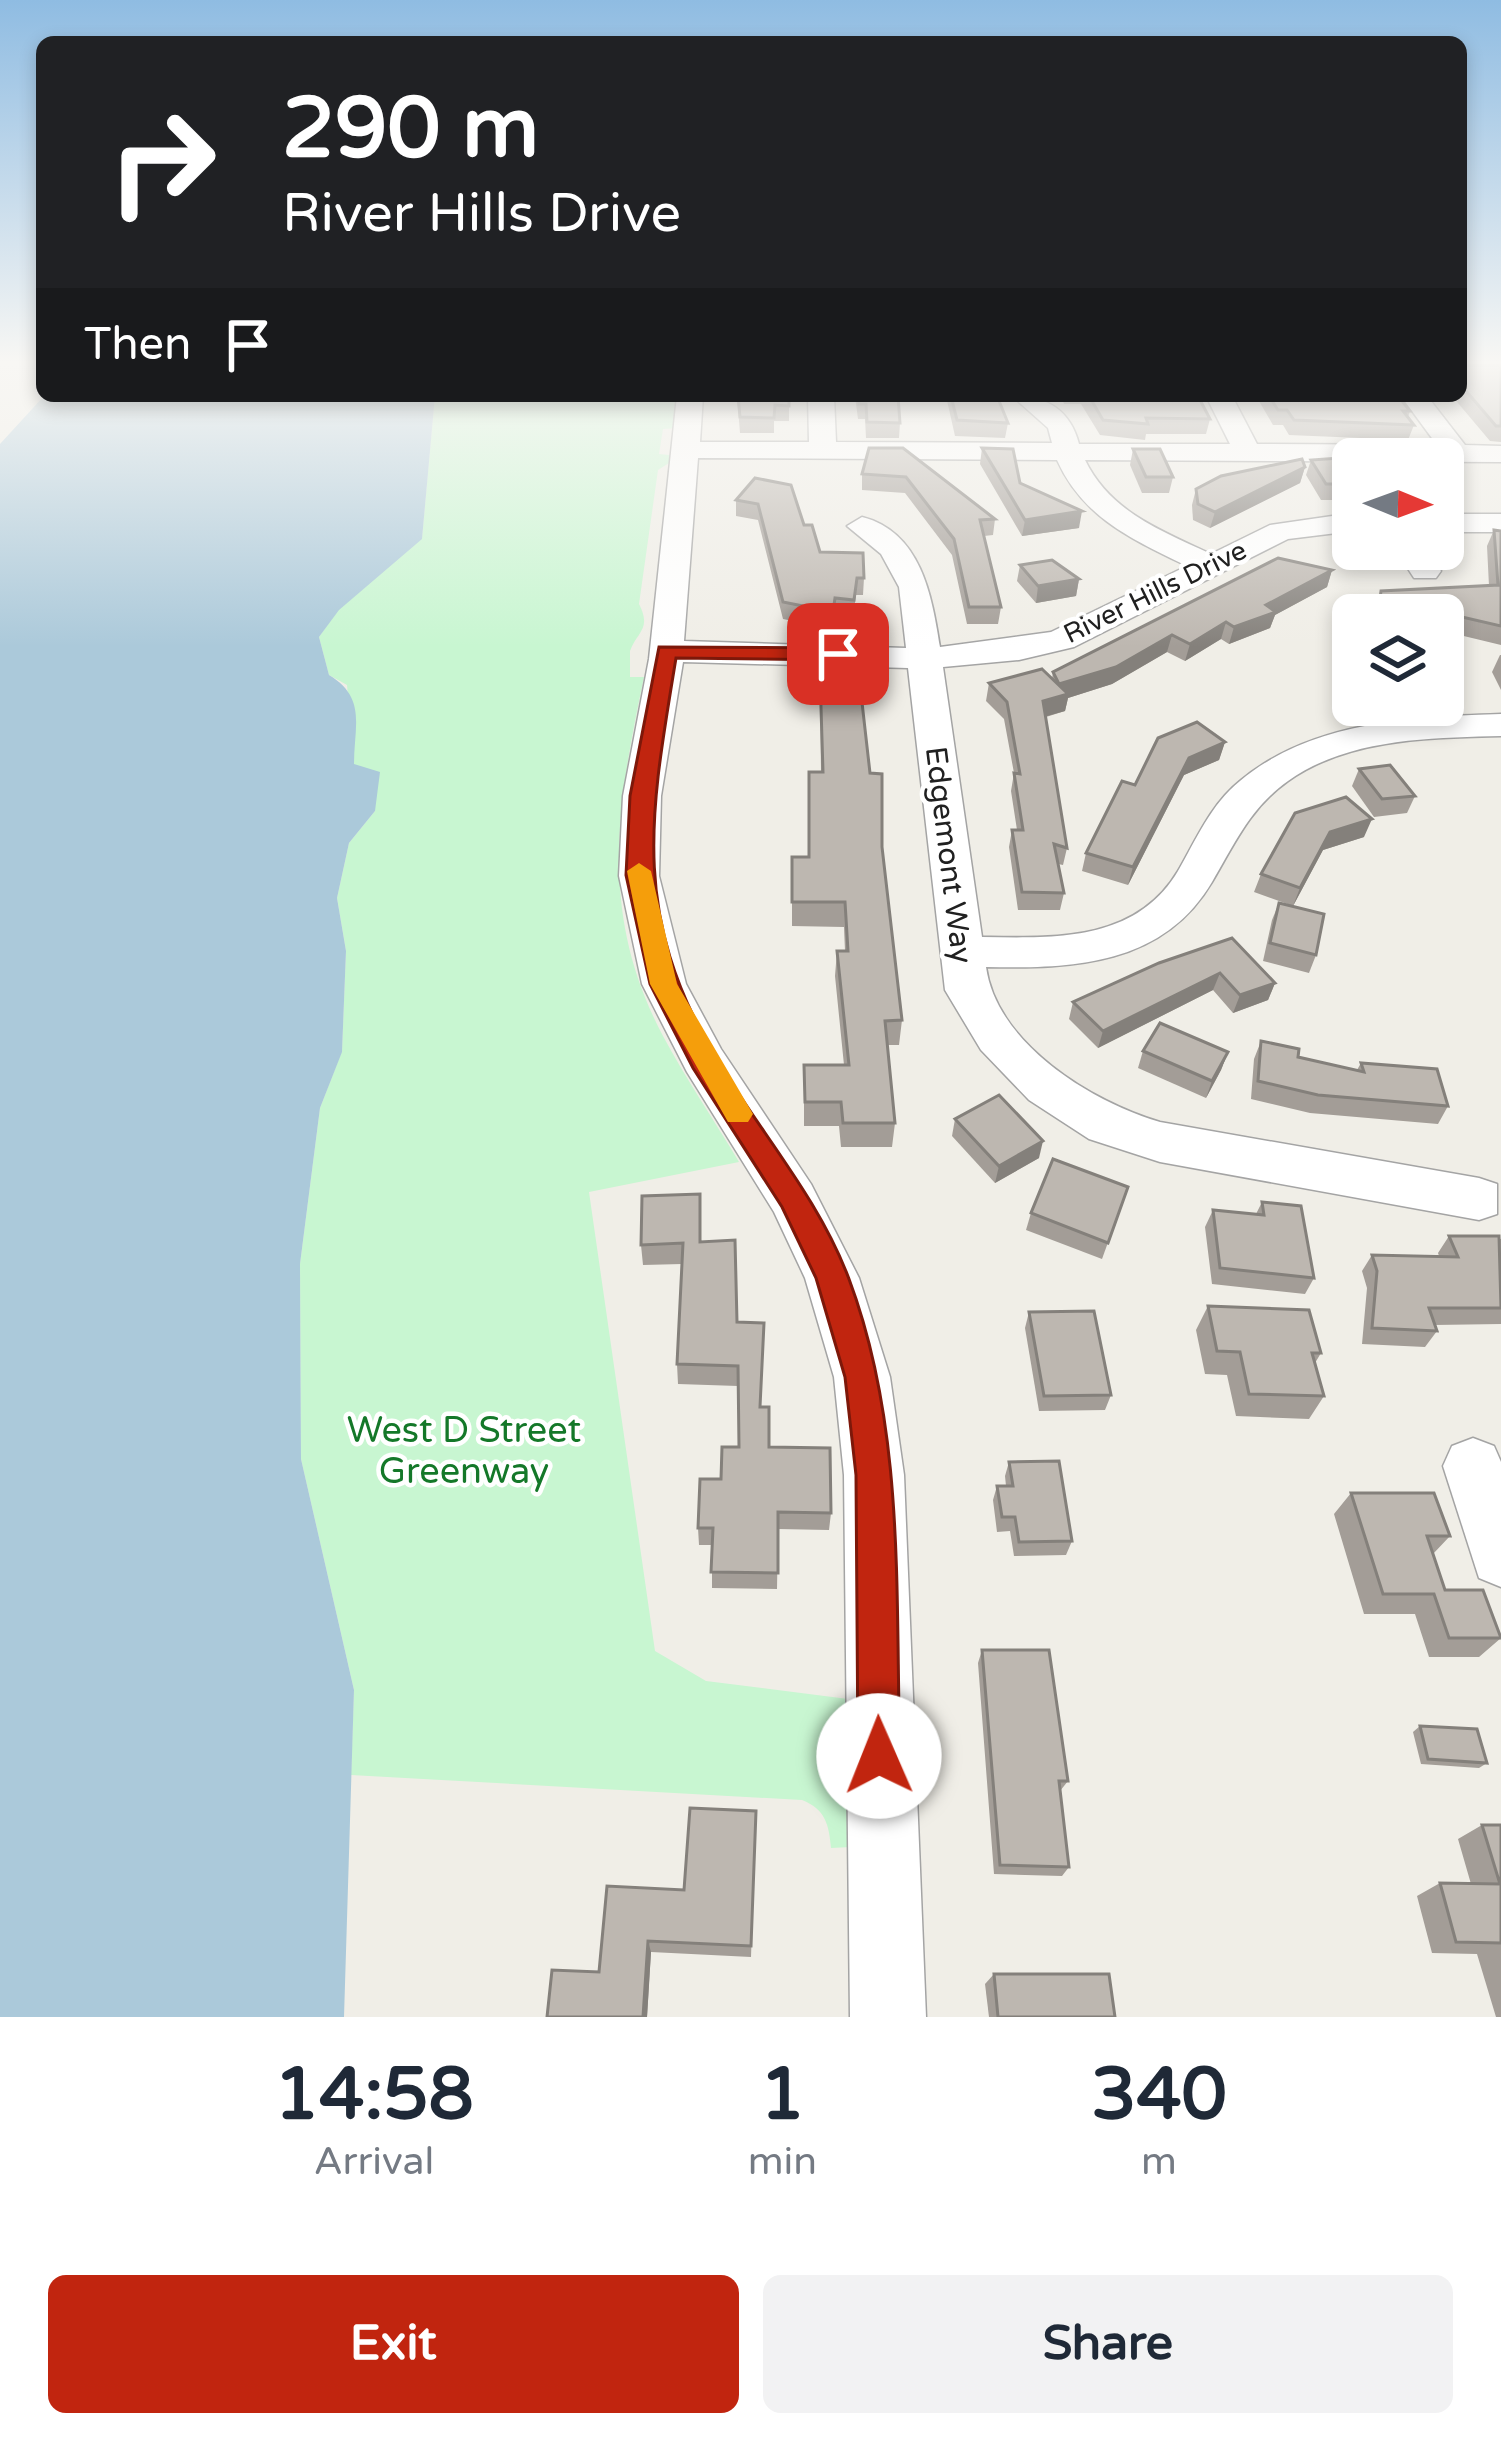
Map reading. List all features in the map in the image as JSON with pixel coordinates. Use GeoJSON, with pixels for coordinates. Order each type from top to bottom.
{"type":"FeatureCollection","features":[{"type":"Feature","properties":{"kind":"street"},"geometry":{"type":"LineString","coordinates":[[683,459],[667,651],[642,796],[639,875],[646,922],[664,984],[703,1060],[794,1199],[832,1277],[862,1377],[874,1475],[888,2017]]}},
{"type":"Feature","properties":{"kind":"street"},"geometry":{"type":"LineString","coordinates":[[1070,459],[1100,511],[1208,564]]}},
{"type":"Feature","properties":{"kind":"street"},"geometry":{"type":"LineString","coordinates":[[1464,523],[1501,523]]}},
{"type":"Feature","properties":{"kind":"street","name":"River Hills Drive"},"geometry":{"type":"LineString","coordinates":[[667,651],[924,655],[1026,650],[1062,640],[1281,531],[1332,525]]}},
{"type":"Feature","properties":{"kind":"street","name":"Edgemont Way"},"geometry":{"type":"LineString","coordinates":[[862,526],[894,549],[915,586],[967,990],[997,1038],[1046,1087],[1106,1125],[1160,1142],[1479,1199]]}},
{"type":"Feature","properties":{"kind":"street"},"geometry":{"type":"LineString","coordinates":[[962,952],[1106,946],[1151,926],[1180,903],[1228,817],[1294,763],[1342,743],[1400,730],[1501,725]]}},
{"type":"Feature","properties":{"kind":"street"},"geometry":{"type":"LineString","coordinates":[[1473,1466],[1501,1556]]}},
{"type":"Feature","properties":{"kind":"green space","name":"West D Street Greenway"},"geometry":{"type":"Polygon","coordinates":[[[429,459],[669,459],[658,470],[639,604],[644,625],[630,651],[630,677],[644,677],[621,815],[621,902],[642,991],[663,1036],[739,1162],[589,1192],[655,1651],[706,1681],[848,1699],[851,1847],[831,1848],[824,1818],[802,1800],[351,1775],[354,1690],[301,1459],[300,1264],[320,1108],[342,1051],[346,951],[337,898],[349,843],[375,811],[354,765],[347,685],[329,675],[319,637],[338,610],[422,538],[429,459]]]}},
{"type":"Feature","properties":{"kind":"water"},"geometry":{"type":"Polygon","coordinates":[[[0,459],[429,459],[422,539],[339,610],[319,637],[329,675],[354,703],[354,764],[380,772],[375,811],[349,843],[337,898],[346,951],[342,1052],[320,1108],[300,1264],[301,1459],[354,1690],[344,2017],[0,2017],[0,459]]]}},
{"type":"Feature","properties":{"kind":"building"},"geometry":{"type":"Polygon","coordinates":[[[866,459],[917,459],[995,519],[980,520],[1001,607],[969,607],[954,539],[906,477],[862,474],[866,459]]]}},
{"type":"Feature","properties":{"kind":"building"},"geometry":{"type":"Polygon","coordinates":[[[989,459],[1015,459],[1020,483],[1082,511],[1025,520],[989,459]]]}},
{"type":"Feature","properties":{"kind":"building"},"geometry":{"type":"Polygon","coordinates":[[[1138,459],[1165,459],[1173,477],[1146,477],[1138,459]]]}},
{"type":"Feature","properties":{"kind":"building"},"geometry":{"type":"Polygon","coordinates":[[[1301,459],[1305,467],[1215,512],[1198,504],[1196,489],[1221,476],[1301,459]]]}},
{"type":"Feature","properties":{"kind":"building"},"geometry":{"type":"Polygon","coordinates":[[[1332,459],[1332,484],[1326,484],[1311,460],[1332,459]]]}},
{"type":"Feature","properties":{"kind":"building"},"geometry":{"type":"Polygon","coordinates":[[[755,478],[791,485],[804,525],[812,525],[820,552],[863,553],[864,578],[857,578],[854,600],[835,598],[833,612],[783,602],[758,504],[736,500],[755,478]]]}},
{"type":"Feature","properties":{"kind":"building"},"geometry":{"type":"Polygon","coordinates":[[[1494,530],[1501,531],[1501,626],[1464,617],[1464,594],[1381,594],[1381,591],[1498,585],[1494,530]]]}},
{"type":"Feature","properties":{"kind":"building"},"geometry":{"type":"Polygon","coordinates":[[[1278,558],[1332,570],[1266,605],[1276,612],[1234,627],[1226,622],[1190,644],[1172,635],[1116,667],[1059,684],[1053,672],[1278,558]]]}},
{"type":"Feature","properties":{"kind":"building"},"geometry":{"type":"Polygon","coordinates":[[[1052,560],[1079,579],[1038,586],[1020,565],[1052,560]]]}},
{"type":"Feature","properties":{"kind":"building"},"geometry":{"type":"Polygon","coordinates":[[[828,667],[858,667],[870,773],[882,774],[882,847],[902,1020],[885,1021],[895,1123],[843,1123],[841,1102],[805,1102],[804,1065],[849,1065],[837,951],[848,951],[845,902],[792,902],[792,857],[809,857],[809,772],[823,772],[820,675],[829,675],[828,667]]]}},
{"type":"Feature","properties":{"kind":"building"},"geometry":{"type":"Polygon","coordinates":[[[1042,669],[1068,694],[1043,701],[1067,848],[1054,844],[1064,893],[1022,892],[1012,830],[1023,830],[1014,773],[1020,774],[1007,702],[989,683],[1042,669]]]}},
{"type":"Feature","properties":{"kind":"building"},"geometry":{"type":"Polygon","coordinates":[[[1197,722],[1225,742],[1189,758],[1133,867],[1086,853],[1122,781],[1135,785],[1158,738],[1197,722]]]}},
{"type":"Feature","properties":{"kind":"building"},"geometry":{"type":"Polygon","coordinates":[[[1390,765],[1415,796],[1382,799],[1359,769],[1390,765]]]}},
{"type":"Feature","properties":{"kind":"building"},"geometry":{"type":"Polygon","coordinates":[[[1346,797],[1372,819],[1330,832],[1300,888],[1261,874],[1295,813],[1346,797]]]}},
{"type":"Feature","properties":{"kind":"building"},"geometry":{"type":"Polygon","coordinates":[[[1279,903],[1324,914],[1316,955],[1270,943],[1279,903]]]}},
{"type":"Feature","properties":{"kind":"building"},"geometry":{"type":"Polygon","coordinates":[[[1232,938],[1275,983],[1240,995],[1220,973],[1103,1031],[1073,1002],[1159,963],[1232,938]]]}},
{"type":"Feature","properties":{"kind":"building"},"geometry":{"type":"Polygon","coordinates":[[[1160,1023],[1228,1052],[1212,1081],[1143,1051],[1160,1023]]]}},
{"type":"Feature","properties":{"kind":"building"},"geometry":{"type":"Polygon","coordinates":[[[1261,1041],[1299,1049],[1298,1057],[1364,1072],[1361,1063],[1437,1069],[1448,1106],[1318,1095],[1258,1081],[1261,1041]]]}},
{"type":"Feature","properties":{"kind":"building"},"geometry":{"type":"Polygon","coordinates":[[[999,1095],[1043,1141],[999,1166],[955,1119],[999,1095]]]}},
{"type":"Feature","properties":{"kind":"building"},"geometry":{"type":"Polygon","coordinates":[[[1053,1159],[1128,1187],[1108,1243],[1031,1213],[1053,1159]]]}},
{"type":"Feature","properties":{"kind":"building"},"geometry":{"type":"Polygon","coordinates":[[[700,1194],[700,1242],[735,1240],[737,1322],[764,1323],[760,1407],[769,1407],[769,1447],[830,1448],[831,1513],[778,1512],[778,1573],[711,1572],[713,1528],[698,1528],[700,1479],[721,1479],[722,1447],[739,1447],[738,1366],[677,1364],[683,1243],[641,1245],[642,1196],[700,1194]]]}},
{"type":"Feature","properties":{"kind":"building"},"geometry":{"type":"Polygon","coordinates":[[[1262,1202],[1301,1206],[1314,1278],[1220,1268],[1213,1210],[1264,1215],[1262,1202]]]}},
{"type":"Feature","properties":{"kind":"building"},"geometry":{"type":"Polygon","coordinates":[[[1449,1236],[1499,1236],[1501,1308],[1429,1308],[1437,1331],[1372,1328],[1377,1271],[1372,1255],[1458,1257],[1449,1236]]]}},
{"type":"Feature","properties":{"kind":"building"},"geometry":{"type":"Polygon","coordinates":[[[1208,1306],[1309,1310],[1321,1353],[1312,1353],[1324,1396],[1249,1394],[1240,1352],[1217,1351],[1208,1306]]]}},
{"type":"Feature","properties":{"kind":"building"},"geometry":{"type":"Polygon","coordinates":[[[1094,1311],[1111,1395],[1044,1396],[1029,1312],[1094,1311]]]}},
{"type":"Feature","properties":{"kind":"building"},"geometry":{"type":"Polygon","coordinates":[[[1059,1461],[1072,1541],[1019,1542],[1015,1517],[1002,1517],[997,1486],[1013,1486],[1009,1462],[1059,1461]]]}},
{"type":"Feature","properties":{"kind":"building"},"geometry":{"type":"Polygon","coordinates":[[[1351,1493],[1434,1493],[1450,1536],[1427,1536],[1445,1590],[1483,1590],[1501,1638],[1449,1638],[1434,1594],[1383,1594],[1351,1493]]]}},
{"type":"Feature","properties":{"kind":"building"},"geometry":{"type":"Polygon","coordinates":[[[982,1650],[1049,1650],[1068,1781],[1059,1781],[1069,1867],[1000,1865],[982,1650]]]}},
{"type":"Feature","properties":{"kind":"building"},"geometry":{"type":"Polygon","coordinates":[[[1420,1726],[1477,1729],[1487,1763],[1428,1759],[1420,1726]]]}},
{"type":"Feature","properties":{"kind":"building"},"geometry":{"type":"Polygon","coordinates":[[[690,1808],[756,1811],[751,1946],[648,1941],[643,2017],[547,2017],[552,1970],[599,1972],[607,1886],[684,1890],[690,1808]]]}},
{"type":"Feature","properties":{"kind":"building"},"geometry":{"type":"Polygon","coordinates":[[[1482,1825],[1501,1825],[1501,1943],[1456,1942],[1440,1883],[1500,1884],[1482,1825]]]}},
{"type":"Feature","properties":{"kind":"building"},"geometry":{"type":"Polygon","coordinates":[[[994,1974],[1109,1974],[1115,2017],[998,2017],[994,1974]]]}},
{"type":"Feature","properties":{"kind":"slow traffic"},"geometry":{"type":"LineString","coordinates":[[639,871],[646,922],[664,984],[703,1060],[738,1114]]}},
{"type":"Feature","properties":{"kind":"route"},"geometry":{"type":"LineString","coordinates":[[838,654],[667,651],[642,796],[639,875],[646,922],[664,984],[703,1060],[794,1199],[832,1277],[862,1377],[874,1475],[879,1756]]}}]}
